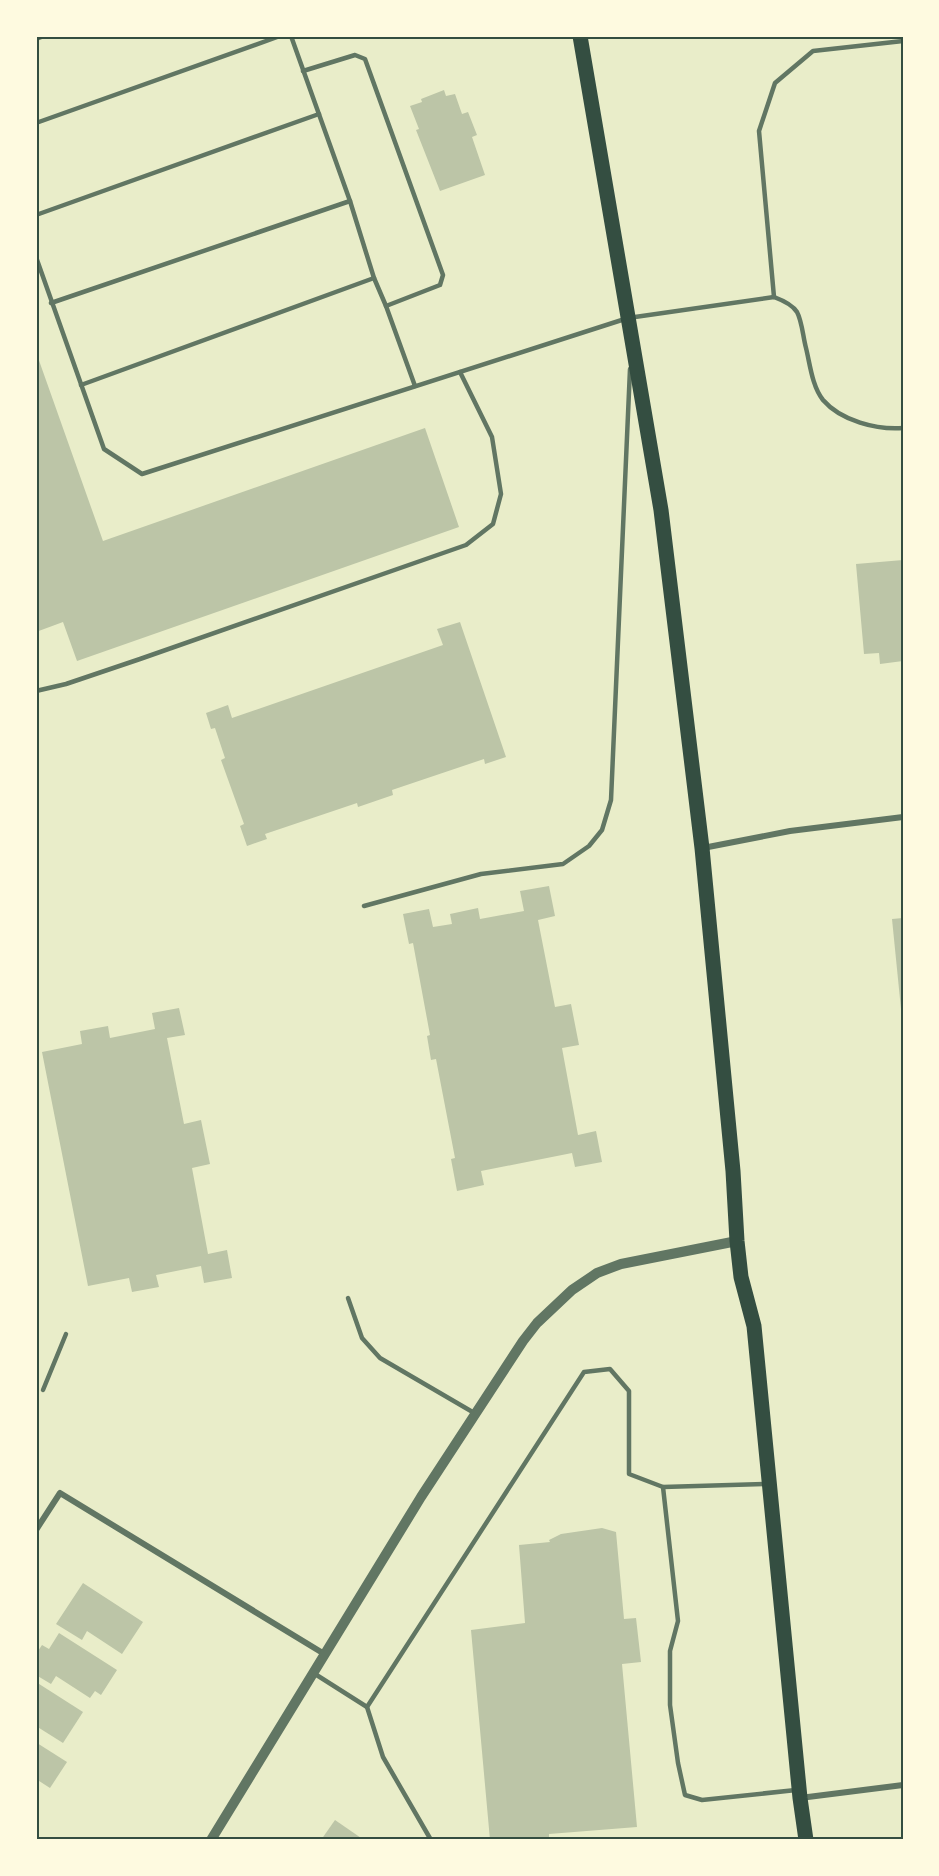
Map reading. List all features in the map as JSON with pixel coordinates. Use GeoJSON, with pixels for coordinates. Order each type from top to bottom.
{"type":"FeatureCollection","features":[{"type":"Feature","properties":{"kind":"main road"},"geometry":{"type":"LineString","coordinates":[[580,36],[661,510],[702,848],[733,1171],[737,1241],[741,1276],[754,1326],[806,1840]]}},
{"type":"Feature","properties":{"kind":"street"},"geometry":{"type":"LineString","coordinates":[[702,848],[790,831],[903,818]]}},
{"type":"Feature","properties":{"kind":"street"},"geometry":{"type":"LineString","coordinates":[[211,1840],[422,1497],[537,1323],[572,1290],[597,1274],[621,1264],[737,1241]]}},
{"type":"Feature","properties":{"kind":"street"},"geometry":{"type":"LineString","coordinates":[[36,1530],[60,1493],[326,1655]]}},
{"type":"Feature","properties":{"kind":"street"},"geometry":{"type":"LineString","coordinates":[[800,1794],[903,1785]]}},
{"type":"Feature","properties":{"kind":"lane"},"geometry":{"type":"LineString","coordinates":[[36,39],[44,36]]}},
{"type":"Feature","properties":{"kind":"lane"},"geometry":{"type":"LineString","coordinates":[[36,123],[280,36]]}},
{"type":"Feature","properties":{"kind":"lane"},"geometry":{"type":"LineString","coordinates":[[291,36],[350,201],[374,278],[415,386]]}},
{"type":"Feature","properties":{"kind":"lane"},"geometry":{"type":"LineString","coordinates":[[774,297],[759,131],[775,84],[813,51],[903,41]]}},
{"type":"Feature","properties":{"kind":"lane"},"geometry":{"type":"LineString","coordinates":[[303,71],[355,55],[365,59],[444,275],[440,285],[386,306]]}},
{"type":"Feature","properties":{"kind":"lane"},"geometry":{"type":"LineString","coordinates":[[36,215],[319,114]]}},
{"type":"Feature","properties":{"kind":"lane"},"geometry":{"type":"LineString","coordinates":[[51,303],[350,201]]}},
{"type":"Feature","properties":{"kind":"lane"},"geometry":{"type":"LineString","coordinates":[[36,257],[104,449],[142,474],[628,318],[774,297],[786,301],[796,311],[813,380],[822,399],[835,410],[853,420],[872,426],[903,428]]}},
{"type":"Feature","properties":{"kind":"lane"},"geometry":{"type":"LineString","coordinates":[[81,385],[374,278]]}},
{"type":"Feature","properties":{"kind":"lane"},"geometry":{"type":"LineString","coordinates":[[364,906],[481,874],[563,864],[590,846],[602,830],[611,800],[632,336]]}},
{"type":"Feature","properties":{"kind":"lane"},"geometry":{"type":"LineString","coordinates":[[36,691],[66,684],[130,663],[466,545],[493,524],[501,494],[492,437],[460,372]]}},
{"type":"Feature","properties":{"kind":"lane"},"geometry":{"type":"LineString","coordinates":[[348,1298],[362,1338],[381,1358],[476,1414]]}},
{"type":"Feature","properties":{"kind":"lane"},"geometry":{"type":"LineString","coordinates":[[43,1390],[66,1334]]}},
{"type":"Feature","properties":{"kind":"lane"},"geometry":{"type":"LineString","coordinates":[[367,1707],[584,1372],[610,1369],[629,1391],[629,1474],[663,1487],[770,1484]]}},
{"type":"Feature","properties":{"kind":"lane"},"geometry":{"type":"LineString","coordinates":[[663,1487],[678,1622],[670,1652],[670,1705],[678,1764],[685,1795],[702,1800],[800,1794]]}},
{"type":"Feature","properties":{"kind":"lane"},"geometry":{"type":"LineString","coordinates":[[314,1673],[367,1707],[383,1757],[430,1840]]}},
{"type":"Feature","properties":{"kind":"building"},"geometry":{"type":"Polygon","coordinates":[[[444,90],[446,96],[455,94],[462,114],[468,112],[477,135],[472,137],[485,175],[440,191],[416,130],[419,129],[410,106],[444,90]]]}},
{"type":"Feature","properties":{"kind":"building"},"geometry":{"type":"Polygon","coordinates":[[[36,352],[103,541],[425,428],[459,527],[77,661],[63,622],[36,632],[36,352]]]}},
{"type":"Feature","properties":{"kind":"building"},"geometry":{"type":"Polygon","coordinates":[[[903,560],[903,661],[880,664],[879,653],[864,654],[856,564],[903,560]]]}},
{"type":"Feature","properties":{"kind":"building"},"geometry":{"type":"Polygon","coordinates":[[[460,622],[506,757],[485,764],[484,759],[392,790],[393,795],[358,807],[357,803],[265,834],[267,839],[247,846],[240,826],[244,824],[221,760],[225,758],[215,728],[211,729],[206,713],[228,705],[232,718],[443,645],[437,629],[460,622]]]}},
{"type":"Feature","properties":{"kind":"building"},"geometry":{"type":"Polygon","coordinates":[[[549,886],[555,916],[538,920],[555,1007],[571,1004],[579,1045],[562,1048],[578,1135],[596,1131],[602,1162],[575,1167],[572,1153],[481,1171],[484,1185],[457,1191],[451,1159],[455,1158],[436,1059],[431,1060],[427,1036],[430,1035],[413,943],[409,944],[403,914],[429,909],[433,927],[452,924],[450,914],[478,908],[480,919],[524,911],[520,891],[549,886]]]}},
{"type":"Feature","properties":{"kind":"building"},"geometry":{"type":"Polygon","coordinates":[[[903,918],[903,1009],[901,1009],[892,919],[903,918]]]}},
{"type":"Feature","properties":{"kind":"building"},"geometry":{"type":"Polygon","coordinates":[[[179,1008],[185,1035],[167,1038],[184,1124],[201,1120],[210,1164],[192,1168],[208,1254],[227,1250],[232,1278],[204,1283],[201,1266],[156,1275],[159,1287],[132,1292],[129,1278],[88,1286],[42,1052],[82,1044],[80,1031],[108,1026],[110,1038],[155,1029],[152,1013],[179,1008]]]}},
{"type":"Feature","properties":{"kind":"building"},"geometry":{"type":"Polygon","coordinates":[[[602,1528],[616,1532],[624,1619],[636,1618],[641,1662],[622,1664],[637,1827],[549,1834],[549,1840],[490,1840],[471,1630],[525,1623],[519,1545],[550,1542],[549,1540],[561,1534],[602,1528]]]}},
{"type":"Feature","properties":{"kind":"building"},"geometry":{"type":"Polygon","coordinates":[[[83,1583],[143,1622],[122,1654],[87,1631],[82,1640],[56,1624],[83,1583]]]}},
{"type":"Feature","properties":{"kind":"building"},"geometry":{"type":"Polygon","coordinates":[[[59,1633],[117,1670],[101,1695],[95,1691],[90,1698],[56,1676],[51,1684],[36,1675],[36,1654],[42,1645],[49,1649],[59,1633]]]}},
{"type":"Feature","properties":{"kind":"building"},"geometry":{"type":"Polygon","coordinates":[[[36,1682],[83,1712],[63,1743],[36,1726],[36,1682]]]}},
{"type":"Feature","properties":{"kind":"building"},"geometry":{"type":"Polygon","coordinates":[[[37,1743],[67,1762],[50,1788],[36,1779],[37,1743]]]}},
{"type":"Feature","properties":{"kind":"building"},"geometry":{"type":"Polygon","coordinates":[[[335,1820],[364,1840],[321,1840],[335,1820]]]}}]}
